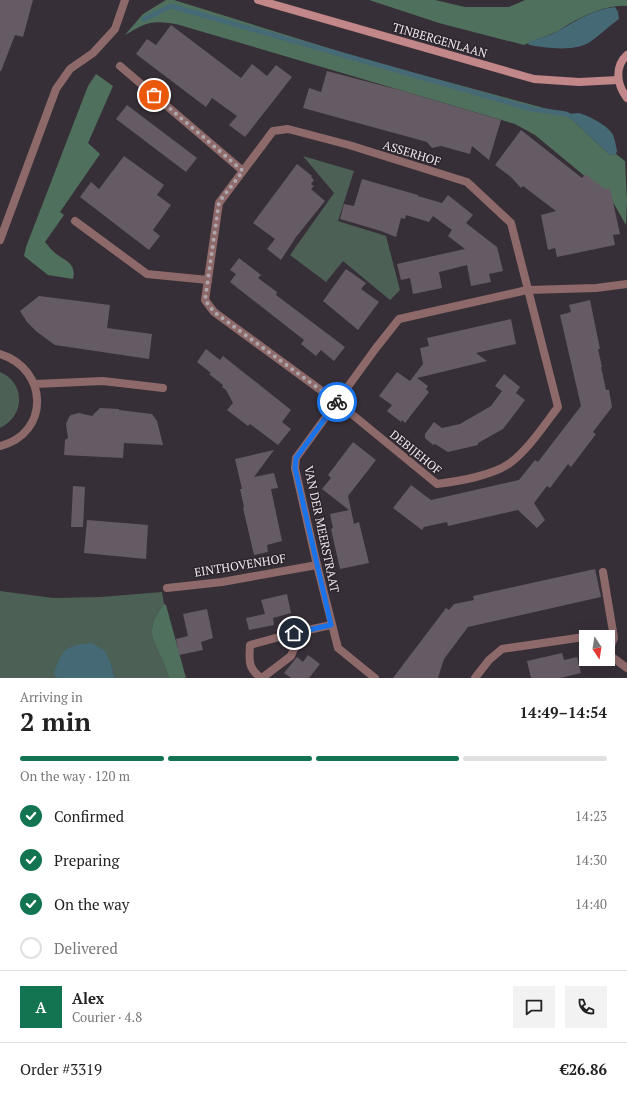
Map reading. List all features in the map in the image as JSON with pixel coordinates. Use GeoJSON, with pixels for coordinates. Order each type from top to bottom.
{"type":"FeatureCollection","features":[{"type":"Feature","properties":{"kind":"street"},"geometry":{"type":"LineString","coordinates":[[0,240],[56,89],[70,69],[93,53],[115,29],[124,0]]}},
{"type":"Feature","properties":{"kind":"street","name":"TINBERGENLAAN"},"geometry":{"type":"LineString","coordinates":[[258,0],[534,79],[579,82],[618,80]]}},
{"type":"Feature","properties":{"kind":"street"},"geometry":{"type":"LineString","coordinates":[[627,55],[619,67],[618,80],[620,87],[627,98]]}},
{"type":"Feature","properties":{"kind":"street"},"geometry":{"type":"LineString","coordinates":[[120,66],[243,171]]}},
{"type":"Feature","properties":{"kind":"street","name":"ASSERHOF"},"geometry":{"type":"LineString","coordinates":[[338,402],[214,312],[205,300],[219,202],[274,131],[288,129],[467,182],[511,223],[528,290]]}},
{"type":"Feature","properties":{"kind":"street"},"geometry":{"type":"LineString","coordinates":[[75,220],[147,274],[208,280]]}},
{"type":"Feature","properties":{"kind":"street","name":"VAN DER MEERSTRAAT"},"geometry":{"type":"LineString","coordinates":[[375,678],[338,648],[331,625],[295,468],[296,458],[376,348],[399,319],[528,290],[596,288],[627,284]]}},
{"type":"Feature","properties":{"kind":"street","name":"DEBIJEHOF"},"geometry":{"type":"LineString","coordinates":[[338,402],[436,484],[454,482],[493,472],[510,463],[529,444],[558,407],[528,290]]}},
{"type":"Feature","properties":{"kind":"street"},"geometry":{"type":"LineString","coordinates":[[0,354],[18,362],[25,368],[35,384],[37,394],[35,415],[24,433],[16,440],[0,446]]}},
{"type":"Feature","properties":{"kind":"street"},"geometry":{"type":"LineString","coordinates":[[35,384],[103,381],[163,388]]}},
{"type":"Feature","properties":{"kind":"street","name":"EINTHOVENHOF"},"geometry":{"type":"LineString","coordinates":[[167,588],[222,582],[317,565]]}},
{"type":"Feature","properties":{"kind":"street"},"geometry":{"type":"LineString","coordinates":[[603,572],[613,630]]}},
{"type":"Feature","properties":{"kind":"street"},"geometry":{"type":"LineString","coordinates":[[294,633],[295,646],[291,656],[262,678],[254,672],[249,659],[250,645],[294,633],[331,625]]}},
{"type":"Feature","properties":{"kind":"street"},"geometry":{"type":"LineString","coordinates":[[475,678],[489,660],[502,649],[579,638]]}},
{"type":"Feature","properties":{"kind":"street"},"geometry":{"type":"LineString","coordinates":[[615,659],[627,668]]}},
{"type":"Feature","properties":{"kind":"green space"},"geometry":{"type":"Polygon","coordinates":[[[166,0],[174,0],[370,61],[566,114],[609,154],[616,154],[625,161],[627,201],[626,225],[610,197],[535,135],[515,124],[176,24],[160,22],[149,23],[125,35],[143,14],[166,0]]]}},
{"type":"Feature","properties":{"kind":"green space"},"geometry":{"type":"Polygon","coordinates":[[[369,0],[435,0],[465,7],[509,7],[525,0],[627,0],[627,6],[605,8],[597,11],[556,32],[524,45],[439,23],[369,0]]]}},
{"type":"Feature","properties":{"kind":"green space"},"geometry":{"type":"Polygon","coordinates":[[[96,74],[113,86],[88,143],[100,154],[60,212],[64,215],[45,242],[53,251],[69,262],[74,273],[73,279],[48,275],[24,256],[26,247],[88,86],[96,74]]]}},
{"type":"Feature","properties":{"kind":"green space"},"geometry":{"type":"Polygon","coordinates":[[[303,156],[354,171],[338,221],[386,236],[400,290],[390,300],[343,261],[326,282],[290,255],[334,193],[303,156]]]}},
{"type":"Feature","properties":{"kind":"green space"},"geometry":{"type":"Polygon","coordinates":[[[0,372],[8,377],[14,384],[18,391],[19,400],[18,408],[14,416],[8,423],[0,428],[0,372]]]}},
{"type":"Feature","properties":{"kind":"green space"},"geometry":{"type":"Polygon","coordinates":[[[0,591],[53,598],[100,597],[162,592],[164,604],[156,615],[152,633],[169,678],[115,678],[111,664],[58,662],[55,674],[57,678],[0,678],[0,591]]]}},
{"type":"Feature","properties":{"kind":"green space"},"geometry":{"type":"Polygon","coordinates":[[[164,604],[166,605],[186,678],[169,678],[154,641],[152,633],[153,625],[156,615],[164,604]]]}},
{"type":"Feature","properties":{"kind":"water"},"geometry":{"type":"Polygon","coordinates":[[[615,7],[618,12],[619,19],[590,42],[583,45],[560,48],[529,45],[528,43],[555,33],[592,13],[615,7]]]}},
{"type":"Feature","properties":{"kind":"water"},"geometry":{"type":"Polygon","coordinates":[[[579,113],[588,116],[611,132],[617,151],[616,154],[609,154],[566,114],[579,113]]]}},
{"type":"Feature","properties":{"kind":"water"},"geometry":{"type":"Polygon","coordinates":[[[92,643],[105,651],[115,678],[57,678],[54,674],[59,659],[66,650],[76,645],[92,643]]]}},
{"type":"Feature","properties":{"kind":"building"},"geometry":{"type":"Polygon","coordinates":[[[0,0],[33,0],[23,37],[15,35],[1,71],[0,71],[0,0]]]}},
{"type":"Feature","properties":{"kind":"building"},"geometry":{"type":"Polygon","coordinates":[[[171,25],[241,78],[252,64],[267,76],[276,65],[292,77],[245,137],[229,125],[237,116],[212,98],[206,107],[136,54],[147,39],[156,45],[171,25]]]}},
{"type":"Feature","properties":{"kind":"building"},"geometry":{"type":"Polygon","coordinates":[[[327,71],[403,91],[501,120],[489,160],[472,146],[470,154],[441,146],[432,148],[427,142],[303,108],[309,88],[321,92],[327,71]]]}},
{"type":"Feature","properties":{"kind":"building"},"geometry":{"type":"Polygon","coordinates":[[[127,105],[197,158],[186,172],[116,119],[127,105]]]}},
{"type":"Feature","properties":{"kind":"building"},"geometry":{"type":"Polygon","coordinates":[[[521,130],[582,178],[585,174],[605,189],[610,188],[620,234],[613,235],[615,245],[557,257],[555,248],[548,250],[541,215],[556,211],[523,186],[521,188],[511,177],[495,165],[521,130]]]}},
{"type":"Feature","properties":{"kind":"building"},"geometry":{"type":"Polygon","coordinates":[[[124,156],[164,185],[157,195],[171,205],[153,230],[160,236],[149,250],[80,197],[91,182],[99,189],[124,156]]]}},
{"type":"Feature","properties":{"kind":"building"},"geometry":{"type":"Polygon","coordinates":[[[297,164],[312,176],[311,177],[314,180],[311,184],[314,186],[311,189],[325,201],[296,237],[281,260],[267,249],[275,239],[253,223],[297,164]]]}},
{"type":"Feature","properties":{"kind":"building"},"geometry":{"type":"Polygon","coordinates":[[[362,179],[442,203],[448,195],[473,215],[466,223],[497,247],[503,271],[489,274],[491,282],[471,286],[467,265],[439,272],[442,288],[413,294],[410,278],[401,280],[397,264],[465,249],[448,236],[452,230],[433,216],[429,222],[406,215],[405,219],[401,218],[396,237],[340,219],[344,204],[354,206],[362,179]]]}},
{"type":"Feature","properties":{"kind":"building"},"geometry":{"type":"Polygon","coordinates":[[[239,258],[261,275],[258,278],[277,292],[276,295],[345,347],[334,361],[321,350],[316,356],[301,344],[304,340],[230,282],[236,274],[230,270],[239,258]]]}},
{"type":"Feature","properties":{"kind":"building"},"geometry":{"type":"Polygon","coordinates":[[[346,269],[366,283],[361,289],[379,302],[358,330],[323,301],[346,269]]]}},
{"type":"Feature","properties":{"kind":"building"},"geometry":{"type":"Polygon","coordinates":[[[39,296],[110,305],[107,328],[152,334],[149,359],[55,345],[37,332],[27,322],[20,311],[39,296]]]}},
{"type":"Feature","properties":{"kind":"building"},"geometry":{"type":"Polygon","coordinates":[[[590,300],[600,349],[598,349],[601,367],[606,390],[609,390],[612,407],[593,432],[596,434],[571,467],[568,464],[550,488],[547,486],[534,503],[545,520],[537,528],[518,510],[448,526],[447,522],[424,527],[422,530],[393,508],[411,485],[431,500],[519,480],[535,460],[538,462],[581,406],[560,315],[571,312],[569,305],[590,300]]]}},
{"type":"Feature","properties":{"kind":"building"},"geometry":{"type":"Polygon","coordinates":[[[511,319],[516,344],[476,353],[487,361],[417,378],[428,386],[426,389],[429,392],[405,423],[402,420],[401,422],[387,411],[392,405],[379,396],[397,372],[410,381],[423,364],[420,348],[429,346],[427,338],[511,319]]]}},
{"type":"Feature","properties":{"kind":"building"},"geometry":{"type":"Polygon","coordinates":[[[206,349],[220,360],[223,356],[291,410],[282,422],[291,429],[278,445],[250,424],[248,426],[227,410],[233,403],[226,390],[222,387],[223,385],[197,362],[206,349]]]}},
{"type":"Feature","properties":{"kind":"building"},"geometry":{"type":"Polygon","coordinates":[[[504,374],[520,387],[516,393],[525,400],[503,429],[478,443],[478,445],[448,452],[435,444],[433,445],[425,438],[425,434],[434,422],[442,428],[460,424],[491,406],[502,391],[495,386],[504,374]]]}},
{"type":"Feature","properties":{"kind":"building"},"geometry":{"type":"Polygon","coordinates":[[[100,408],[152,414],[157,421],[163,445],[124,443],[123,458],[64,455],[65,440],[68,438],[66,424],[69,417],[79,413],[92,416],[100,408]]]}},
{"type":"Feature","properties":{"kind":"building"},"geometry":{"type":"Polygon","coordinates":[[[353,442],[376,460],[348,496],[354,524],[359,522],[369,563],[340,569],[331,529],[333,528],[330,514],[349,510],[322,489],[331,478],[328,475],[353,442]]]}},
{"type":"Feature","properties":{"kind":"building"},"geometry":{"type":"Polygon","coordinates":[[[274,450],[254,477],[274,473],[278,488],[271,489],[282,541],[267,545],[268,552],[254,555],[243,508],[240,489],[242,489],[235,459],[274,450]]]}},
{"type":"Feature","properties":{"kind":"building"},"geometry":{"type":"Polygon","coordinates":[[[73,486],[85,487],[83,527],[71,527],[73,486]]]}},
{"type":"Feature","properties":{"kind":"building"},"geometry":{"type":"Polygon","coordinates":[[[87,520],[148,525],[146,559],[84,553],[87,520]]]}},
{"type":"Feature","properties":{"kind":"building"},"geometry":{"type":"Polygon","coordinates":[[[595,569],[601,597],[468,627],[444,659],[438,678],[393,678],[446,608],[449,610],[454,604],[474,600],[473,596],[595,569]]]}},
{"type":"Feature","properties":{"kind":"building"},"geometry":{"type":"Polygon","coordinates":[[[287,594],[291,613],[273,618],[274,625],[249,630],[246,618],[265,614],[261,600],[287,594]]]}},
{"type":"Feature","properties":{"kind":"building"},"geometry":{"type":"Polygon","coordinates":[[[207,609],[213,638],[201,642],[203,650],[179,655],[176,639],[188,636],[183,614],[207,609]]]}},
{"type":"Feature","properties":{"kind":"building"},"geometry":{"type":"Polygon","coordinates":[[[562,653],[564,660],[577,657],[581,673],[560,678],[531,678],[527,661],[562,653]]]}},
{"type":"Feature","properties":{"kind":"building"},"geometry":{"type":"Polygon","coordinates":[[[308,655],[320,664],[309,678],[291,678],[284,673],[297,657],[303,662],[308,655]]]}},
{"type":"Feature","properties":{"kind":"waterway"},"geometry":{"type":"LineString","coordinates":[[144,19],[171,6],[532,109],[566,114],[572,117]]}},
{"type":"Feature","properties":{"kind":"way so far"},"geometry":{"type":"LineString","coordinates":[[154,95],[243,171],[219,202],[205,300],[214,312],[337,402]]}},
{"type":"Feature","properties":{"kind":"route"},"geometry":{"type":"LineString","coordinates":[[294,633],[331,625],[295,468],[296,458],[337,402]]}}]}
